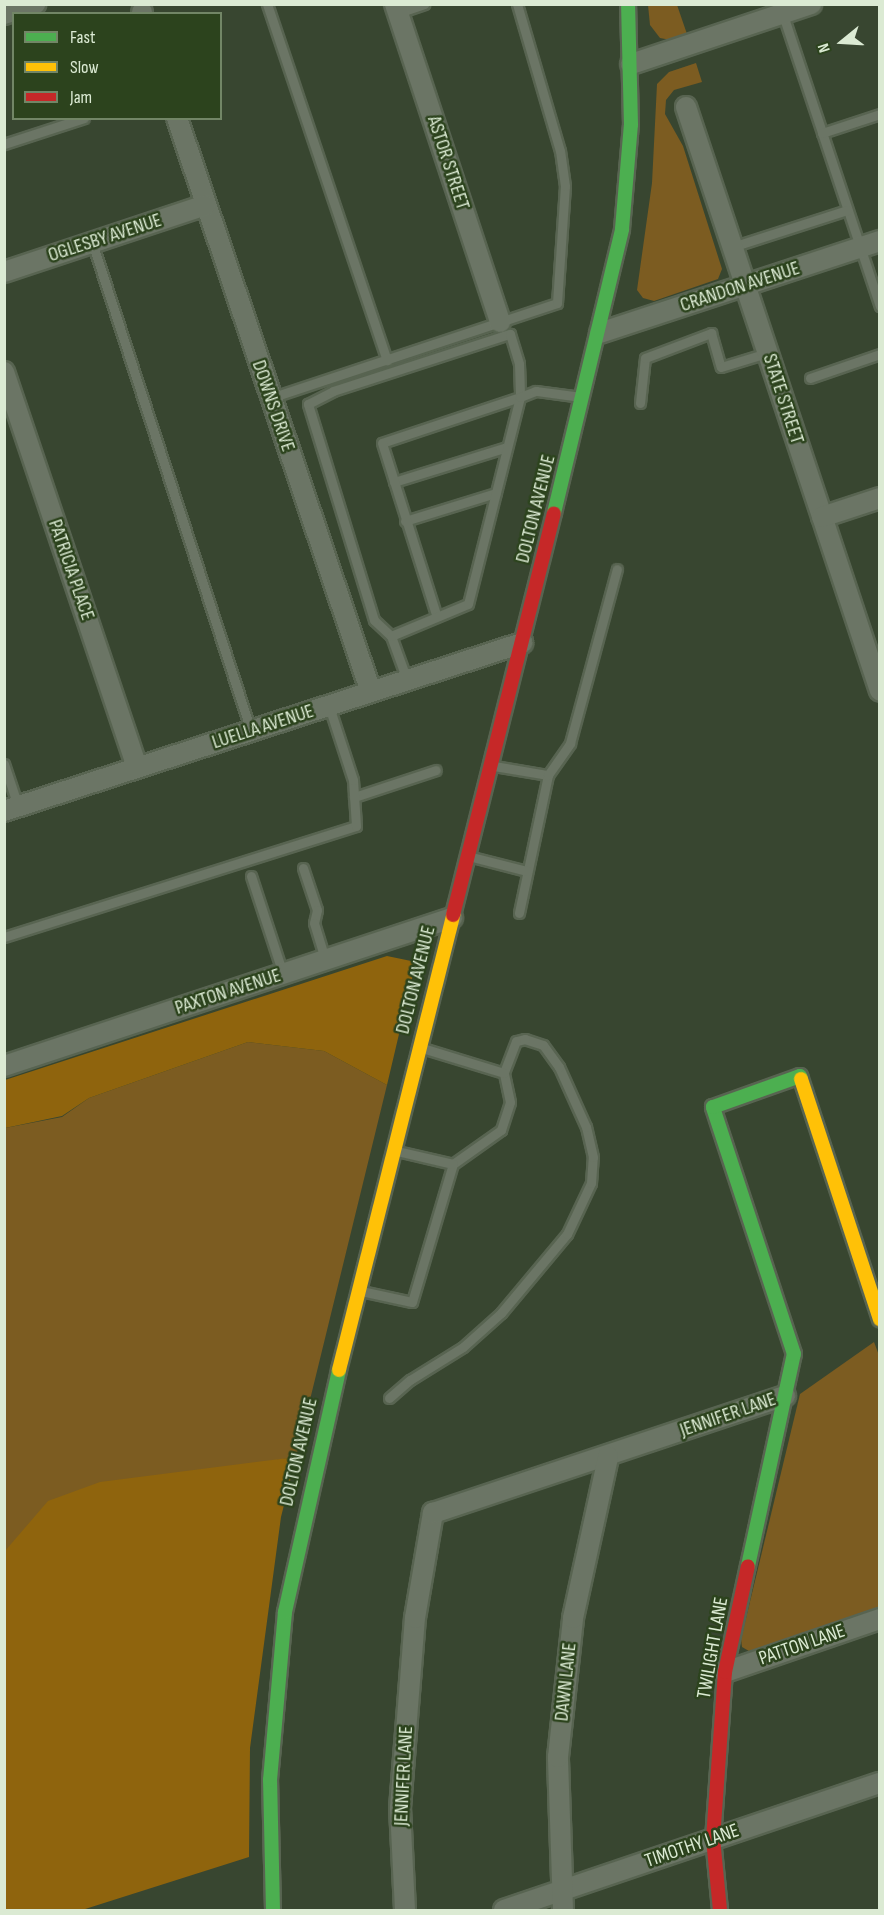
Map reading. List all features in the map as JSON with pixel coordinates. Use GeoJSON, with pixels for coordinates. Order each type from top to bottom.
{"type":"FeatureCollection","features":[{"type":"Feature","properties":{"kind":"street"},"geometry":{"type":"LineString","coordinates":[[4,14],[35,4]]}},
{"type":"Feature","properties":{"kind":"street"},"geometry":{"type":"LineString","coordinates":[[628,4],[631,64],[781,9],[811,4]]}},
{"type":"Feature","properties":{"kind":"street","name":"ASTOR STREET"},"geometry":{"type":"LineString","coordinates":[[397,9],[500,322]]}},
{"type":"Feature","properties":{"kind":"street","name":"DOLTON AVENUE"},"geometry":{"type":"LineString","coordinates":[[273,1911],[270,1780],[285,1612],[314,1471],[600,333],[624,206],[631,64]]}},
{"type":"Feature","properties":{"kind":"street","name":"STATE STREET"},"geometry":{"type":"LineString","coordinates":[[686,107],[879,691]]}},
{"type":"Feature","properties":{"kind":"street","name":"DOWNS DRIVE"},"geometry":{"type":"LineString","coordinates":[[178,120],[371,692]]}},
{"type":"Feature","properties":{"kind":"street","name":"OGLESBY AVENUE"},"geometry":{"type":"LineString","coordinates":[[4,272],[205,205]]}},
{"type":"Feature","properties":{"kind":"street","name":"CRANDON AVENUE"},"geometry":{"type":"LineString","coordinates":[[600,333],[879,241]]}},
{"type":"Feature","properties":{"kind":"street","name":"PATRICIA PLACE"},"geometry":{"type":"LineString","coordinates":[[4,372],[137,767]]}},
{"type":"Feature","properties":{"kind":"street"},"geometry":{"type":"LineString","coordinates":[[822,518],[879,498]]}},
{"type":"Feature","properties":{"kind":"street","name":"LUELLA AVENUE"},"geometry":{"type":"LineString","coordinates":[[11,809],[522,643]]}},
{"type":"Feature","properties":{"kind":"street","name":"PAXTON AVENUE"},"geometry":{"type":"LineString","coordinates":[[4,1066],[452,918]]}},
{"type":"Feature","properties":{"kind":"street","name":"JENNIFER LANE"},"geometry":{"type":"LineString","coordinates":[[405,1911],[400,1808],[415,1617],[433,1513],[785,1396],[794,1354],[714,1107],[800,1076],[879,1319]]}},
{"type":"Feature","properties":{"kind":"street","name":"TWILIGHT LANE"},"geometry":{"type":"LineString","coordinates":[[720,1911],[713,1839],[725,1672],[785,1396]]}},
{"type":"Feature","properties":{"kind":"street","name":"DAWN LANE"},"geometry":{"type":"LineString","coordinates":[[563,1911],[558,1757],[573,1618],[608,1456]]}},
{"type":"Feature","properties":{"kind":"street","name":"PATTON LANE"},"geometry":{"type":"LineString","coordinates":[[725,1672],[879,1619]]}},
{"type":"Feature","properties":{"kind":"street","name":"TIMOTHY LANE"},"geometry":{"type":"LineString","coordinates":[[504,1911],[879,1783]]}},
{"type":"Feature","properties":{"kind":"lane"},"geometry":{"type":"LineString","coordinates":[[267,4],[387,360]]}},
{"type":"Feature","properties":{"kind":"lane"},"geometry":{"type":"LineString","coordinates":[[397,9],[424,4]]}},
{"type":"Feature","properties":{"kind":"lane"},"geometry":{"type":"LineString","coordinates":[[270,398],[557,303],[565,186],[560,151],[517,4]]}},
{"type":"Feature","properties":{"kind":"lane"},"geometry":{"type":"LineString","coordinates":[[781,9],[879,306]]}},
{"type":"Feature","properties":{"kind":"lane"},"geometry":{"type":"LineString","coordinates":[[822,133],[879,114]]}},
{"type":"Feature","properties":{"kind":"lane"},"geometry":{"type":"LineString","coordinates":[[4,144],[78,120]]}},
{"type":"Feature","properties":{"kind":"lane"},"geometry":{"type":"LineString","coordinates":[[732,247],[848,210]]}},
{"type":"Feature","properties":{"kind":"lane"},"geometry":{"type":"LineString","coordinates":[[92,242],[251,731]]}},
{"type":"Feature","properties":{"kind":"lane"},"geometry":{"type":"LineString","coordinates":[[640,403],[645,358],[711,333],[721,367],[767,353]]}},
{"type":"Feature","properties":{"kind":"lane"},"geometry":{"type":"LineString","coordinates":[[391,636],[468,604],[520,397],[519,364],[510,334],[333,391],[308,404],[374,620],[391,636],[407,680]]}},
{"type":"Feature","properties":{"kind":"lane"},"geometry":{"type":"LineString","coordinates":[[810,378],[879,354]]}},
{"type":"Feature","properties":{"kind":"lane"},"geometry":{"type":"LineString","coordinates":[[436,617],[382,443],[536,391],[584,398]]}},
{"type":"Feature","properties":{"kind":"lane"},"geometry":{"type":"LineString","coordinates":[[393,482],[507,447]]}},
{"type":"Feature","properties":{"kind":"lane"},"geometry":{"type":"LineString","coordinates":[[405,521],[496,493]]}},
{"type":"Feature","properties":{"kind":"lane"},"geometry":{"type":"LineString","coordinates":[[519,913],[548,775],[570,743],[617,569]]}},
{"type":"Feature","properties":{"kind":"lane"},"geometry":{"type":"LineString","coordinates":[[4,937],[356,826],[353,780],[328,706]]}},
{"type":"Feature","properties":{"kind":"lane"},"geometry":{"type":"LineString","coordinates":[[4,764],[11,809]]}},
{"type":"Feature","properties":{"kind":"lane"},"geometry":{"type":"LineString","coordinates":[[491,766],[548,775]]}},
{"type":"Feature","properties":{"kind":"lane"},"geometry":{"type":"LineString","coordinates":[[354,797],[435,770]]}},
{"type":"Feature","properties":{"kind":"lane"},"geometry":{"type":"LineString","coordinates":[[468,856],[528,871]]}},
{"type":"Feature","properties":{"kind":"lane"},"geometry":{"type":"LineString","coordinates":[[303,868],[317,910],[314,923],[325,960]]}},
{"type":"Feature","properties":{"kind":"lane"},"geometry":{"type":"LineString","coordinates":[[251,876],[283,974]]}},
{"type":"Feature","properties":{"kind":"lane"},"geometry":{"type":"LineString","coordinates":[[359,1290],[412,1302],[453,1164],[501,1130],[510,1102],[504,1073],[516,1041],[525,1039],[543,1045],[559,1067],[586,1127],[592,1157],[585,1202],[548,1260],[501,1313],[464,1347],[410,1380],[389,1398]]}},
{"type":"Feature","properties":{"kind":"lane"},"geometry":{"type":"LineString","coordinates":[[420,1047],[504,1073]]}},
{"type":"Feature","properties":{"kind":"lane"},"geometry":{"type":"LineString","coordinates":[[394,1150],[453,1164]]}},
{"type":"Feature","properties":{"kind":"shaded area"},"geometry":{"type":"Polygon","coordinates":[[[648,5],[677,5],[688,37],[676,41],[660,38],[650,25],[648,5]]]}},
{"type":"Feature","properties":{"kind":"shaded area"},"geometry":{"type":"Polygon","coordinates":[[[696,63],[702,82],[674,90],[666,100],[665,114],[683,146],[722,269],[718,279],[654,301],[643,298],[637,290],[652,183],[657,84],[669,72],[696,63]]]}},
{"type":"Feature","properties":{"kind":"shaded area"},"geometry":{"type":"Polygon","coordinates":[[[387,956],[416,962],[387,1085],[324,1051],[248,1042],[89,1098],[62,1116],[5,1128],[5,1080],[387,956]]]}},
{"type":"Feature","properties":{"kind":"shaded area"},"geometry":{"type":"Polygon","coordinates":[[[248,1042],[324,1051],[387,1085],[296,1457],[207,1471],[5,1551],[5,1128],[62,1117],[89,1098],[248,1042]]]}},
{"type":"Feature","properties":{"kind":"shaded area"},"geometry":{"type":"Polygon","coordinates":[[[874,1342],[880,1358],[879,1609],[749,1651],[742,1647],[741,1639],[800,1394],[874,1342]]]}},
{"type":"Feature","properties":{"kind":"shaded area"},"geometry":{"type":"Polygon","coordinates":[[[296,1457],[281,1517],[250,1748],[249,1857],[82,1910],[5,1910],[5,1551],[48,1501],[100,1482],[296,1457]]]}},
{"type":"Feature","properties":{"kind":"traffic: fast"},"geometry":{"type":"LineString","coordinates":[[554,513],[622,229],[631,125],[628,4]]}},
{"type":"Feature","properties":{"kind":"traffic: fast"},"geometry":{"type":"LineString","coordinates":[[748,1566],[794,1354],[713,1107],[800,1076],[801,1079]]}},
{"type":"Feature","properties":{"kind":"traffic: fast"},"geometry":{"type":"LineString","coordinates":[[273,1910],[270,1780],[285,1612],[339,1370]]}},
{"type":"Feature","properties":{"kind":"traffic: slow"},"geometry":{"type":"LineString","coordinates":[[339,1370],[453,915]]}},
{"type":"Feature","properties":{"kind":"traffic: slow"},"geometry":{"type":"LineString","coordinates":[[801,1079],[880,1319]]}},
{"type":"Feature","properties":{"kind":"traffic: jam"},"geometry":{"type":"LineString","coordinates":[[453,915],[554,513]]}},
{"type":"Feature","properties":{"kind":"traffic: jam"},"geometry":{"type":"LineString","coordinates":[[720,1910],[713,1839],[725,1672],[748,1566]]}}]}
